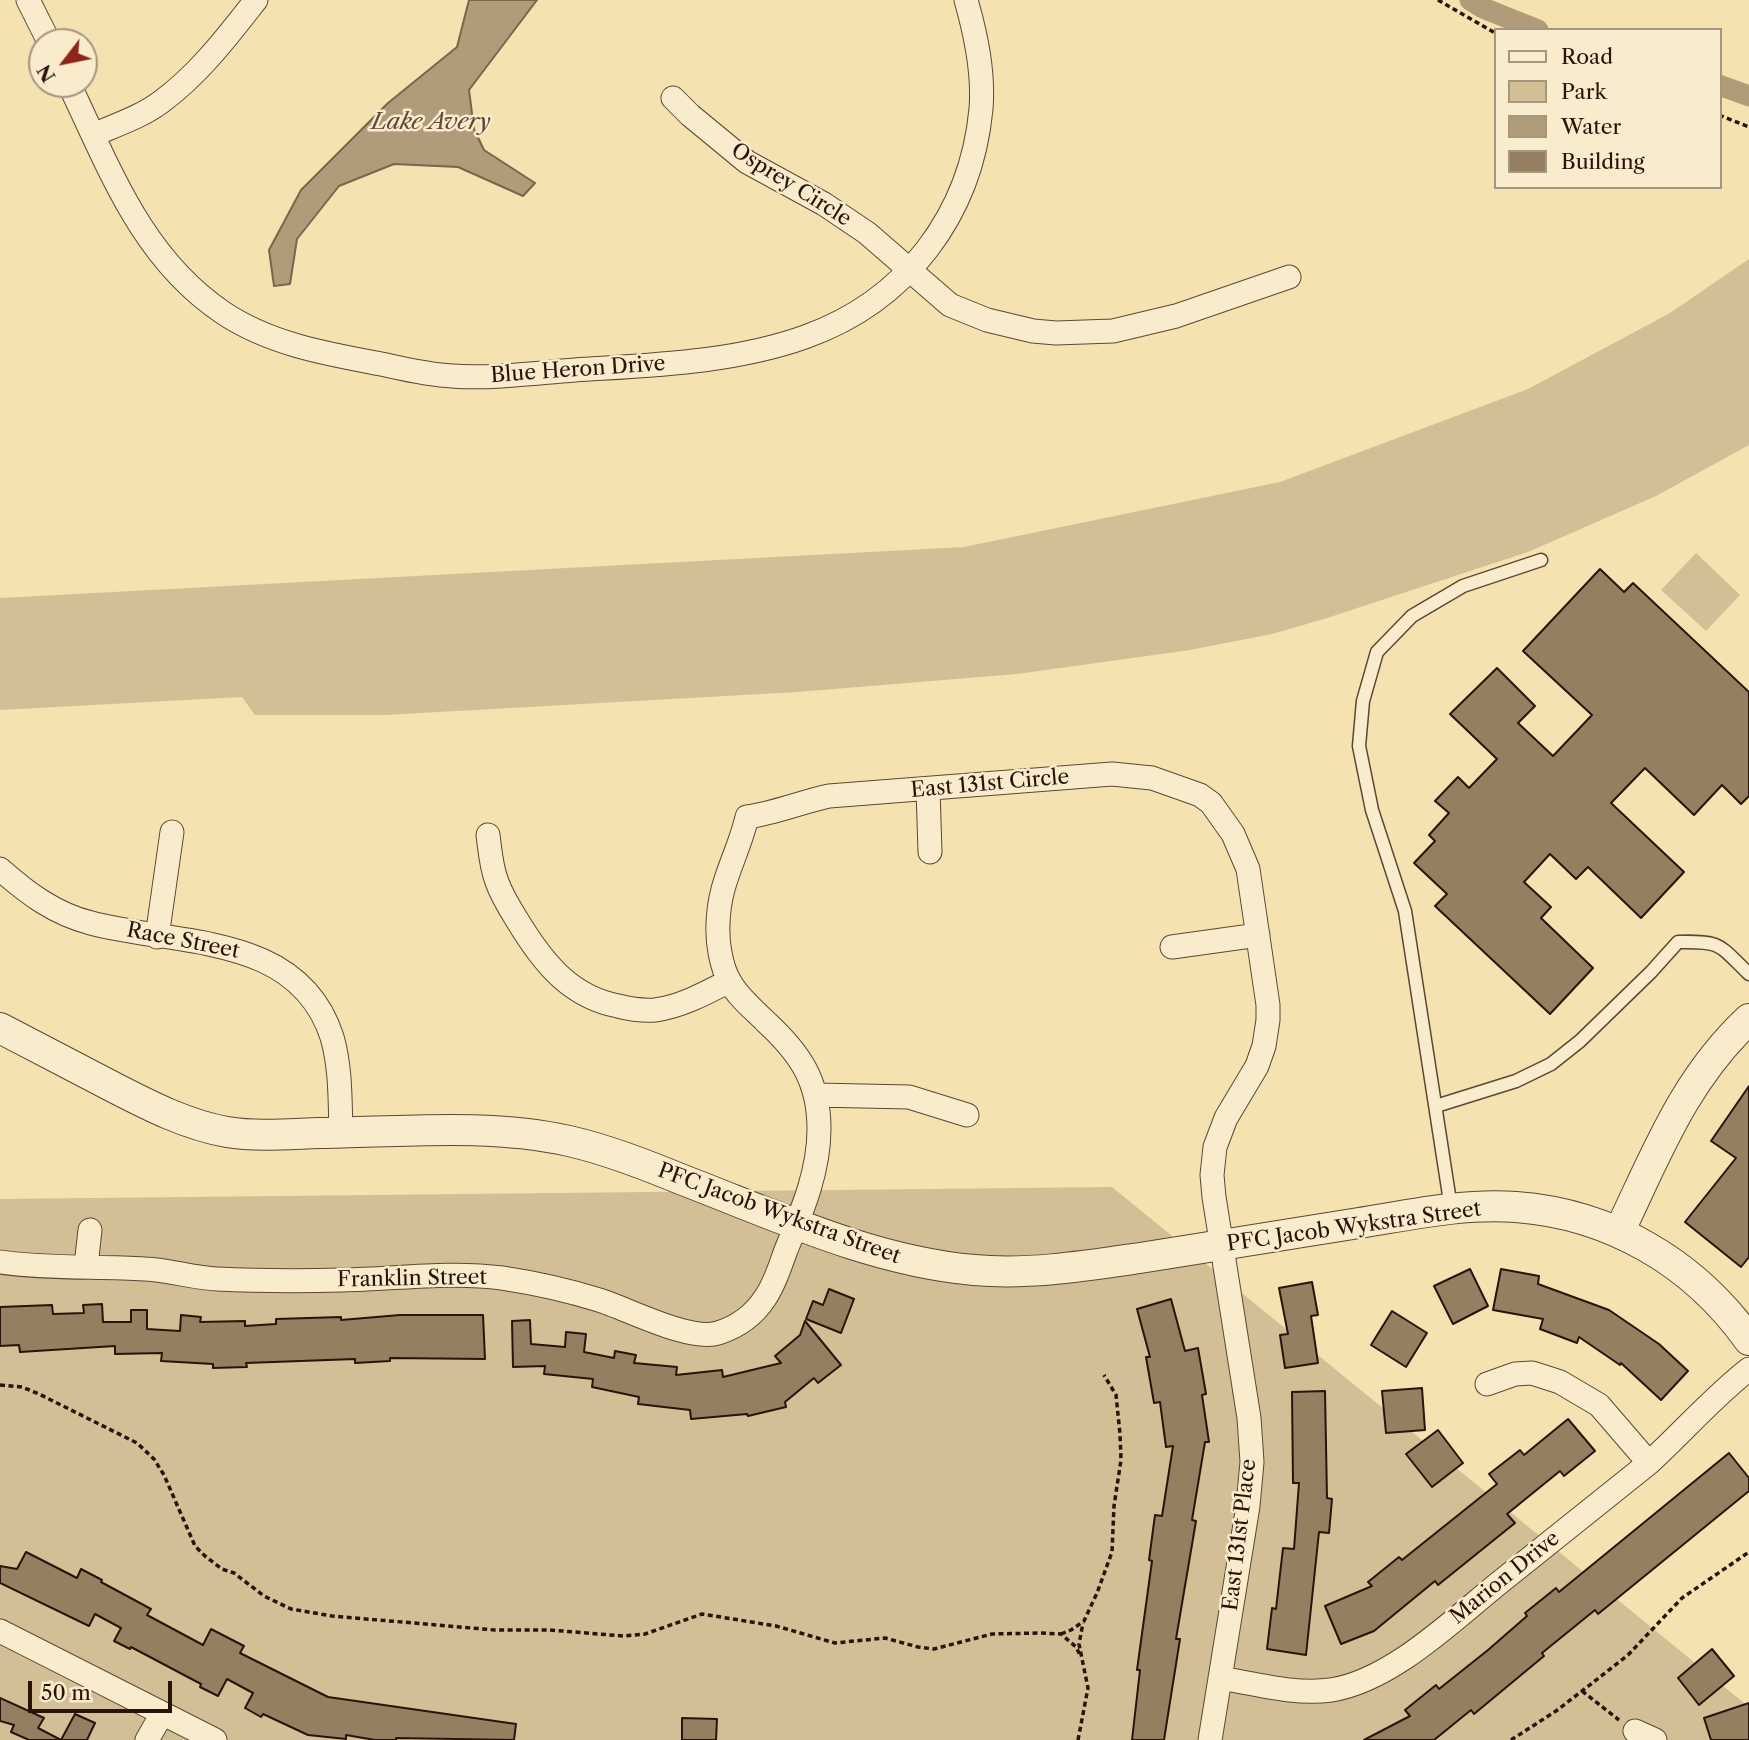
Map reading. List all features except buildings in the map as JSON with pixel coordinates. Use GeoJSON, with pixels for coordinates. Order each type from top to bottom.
{"type":"FeatureCollection","features":[{"type":"Feature","properties":{"kind":"street"},"geometry":{"type":"LineString","coordinates":[[28,0],[42,28]]}},
{"type":"Feature","properties":{"kind":"street"},"geometry":{"type":"LineString","coordinates":[[93,135],[149,109],[188,80],[205,64],[256,0]]}},
{"type":"Feature","properties":{"kind":"street","name":"Blue Heron Drive"},"geometry":{"type":"LineString","coordinates":[[76,98],[146,237],[180,278],[224,314],[262,334],[300,347],[433,374],[479,376],[675,364],[757,350],[806,336],[861,310],[912,270],[953,213],[970,166],[981,108],[979,46],[966,0]]}},
{"type":"Feature","properties":{"kind":"street","name":"Osprey Circle"},"geometry":{"type":"LineString","coordinates":[[673,98],[690,116],[747,162],[824,204],[867,233],[912,270],[936,295],[966,313],[1033,331],[1087,334],[1113,331],[1176,316],[1290,277]]}},
{"type":"Feature","properties":{"kind":"street","name":"East 131st Circle"},"geometry":{"type":"LineString","coordinates":[[797,1224],[817,1162],[817,1095],[801,1060],[729,981],[718,938],[719,900],[747,817],[773,814],[799,803],[829,796],[1112,774],[1152,778],[1200,794],[1211,803],[1240,846],[1250,877],[1268,1020],[1264,1046],[1257,1066],[1226,1118],[1215,1147],[1212,1175],[1222,1246]]}},
{"type":"Feature","properties":{"kind":"street"},"geometry":{"type":"LineString","coordinates":[[928,789],[930,852]]}},
{"type":"Feature","properties":{"kind":"street"},"geometry":{"type":"LineString","coordinates":[[157,937],[172,832]]}},
{"type":"Feature","properties":{"kind":"street"},"geometry":{"type":"LineString","coordinates":[[488,835],[495,878],[502,895],[550,969],[585,996],[605,1004],[636,1010],[653,1010],[700,996],[729,981]]}},
{"type":"Feature","properties":{"kind":"street","name":"Race Street"},"geometry":{"type":"LineString","coordinates":[[0,869],[38,899],[61,913],[89,923],[244,952],[278,969],[297,983],[318,1009],[332,1038],[339,1084],[341,1133]]}},
{"type":"Feature","properties":{"kind":"street"},"geometry":{"type":"LineString","coordinates":[[1172,947],[1258,935]]}},
{"type":"Feature","properties":{"kind":"street"},"geometry":{"type":"LineString","coordinates":[[1619,1232],[1680,1104],[1716,1053],[1749,1019]]}},
{"type":"Feature","properties":{"kind":"street","name":"PFC Jacob Wykstra Street"},"geometry":{"type":"LineString","coordinates":[[0,1028],[153,1107],[210,1128],[256,1135],[512,1132],[565,1140],[650,1167],[893,1258],[920,1264],[1013,1272],[1083,1267],[1451,1209],[1516,1207],[1548,1212],[1619,1232],[1682,1268],[1720,1303],[1749,1340]]}},
{"type":"Feature","properties":{"kind":"street"},"geometry":{"type":"LineString","coordinates":[[817,1095],[909,1097],[967,1115]]}},
{"type":"Feature","properties":{"kind":"street","name":"Franklin Street"},"geometry":{"type":"LineString","coordinates":[[0,1262],[150,1269],[214,1279],[344,1280],[463,1276],[498,1278],[579,1294],[700,1335],[716,1334],[725,1330],[743,1321],[757,1308],[774,1283],[797,1224]]}},
{"type":"Feature","properties":{"kind":"street"},"geometry":{"type":"LineString","coordinates":[[86,1266],[90,1230]]}},
{"type":"Feature","properties":{"kind":"street","name":"East 131st Place"},"geometry":{"type":"LineString","coordinates":[[1210,1740],[1248,1506],[1252,1462],[1250,1418],[1222,1246]]}},
{"type":"Feature","properties":{"kind":"street","name":"Marion Drive"},"geometry":{"type":"LineString","coordinates":[[1220,1678],[1282,1689],[1319,1691],[1360,1682],[1386,1670],[1649,1463],[1726,1386],[1749,1369]]}},
{"type":"Feature","properties":{"kind":"street"},"geometry":{"type":"LineString","coordinates":[[1487,1384],[1515,1374],[1531,1373],[1560,1382],[1599,1405],[1649,1463]]}},
{"type":"Feature","properties":{"kind":"street"},"geometry":{"type":"LineString","coordinates":[[0,1631],[215,1740]]}},
{"type":"Feature","properties":{"kind":"street"},"geometry":{"type":"LineString","coordinates":[[147,1740],[162,1714]]}},
{"type":"Feature","properties":{"kind":"lane"},"geometry":{"type":"LineString","coordinates":[[1451,1209],[1405,911],[1372,810],[1359,746],[1363,701],[1377,652],[1412,616],[1463,586],[1541,560]]}},
{"type":"Feature","properties":{"kind":"lane"},"geometry":{"type":"LineString","coordinates":[[1436,1106],[1516,1081],[1550,1064],[1580,1041],[1678,943],[1719,944],[1749,974]]}},
{"type":"Feature","properties":{"kind":"path"},"geometry":{"type":"LineString","coordinates":[[1438,0],[1494,32]]}},
{"type":"Feature","properties":{"kind":"path"},"geometry":{"type":"LineString","coordinates":[[1721,116],[1749,127]]}},
{"type":"Feature","properties":{"kind":"path"},"geometry":{"type":"LineString","coordinates":[[1078,1740],[1088,1688],[1079,1644],[1084,1621],[1112,1552],[1114,1506],[1121,1460],[1116,1395],[1104,1375]]}},
{"type":"Feature","properties":{"kind":"path"},"geometry":{"type":"LineString","coordinates":[[0,1385],[22,1387],[39,1394],[137,1443],[154,1459],[164,1475],[195,1546],[222,1569],[234,1573],[264,1596],[291,1609],[332,1616],[495,1630],[550,1630],[623,1636],[645,1633],[702,1614],[776,1626],[835,1643],[885,1639],[934,1649],[992,1634],[1061,1634],[1084,1621]]}},
{"type":"Feature","properties":{"kind":"path"},"geometry":{"type":"LineString","coordinates":[[1511,1740],[1556,1711],[1628,1655],[1682,1598],[1749,1552]]}},
{"type":"Feature","properties":{"kind":"path"},"geometry":{"type":"LineString","coordinates":[[1061,1634],[1076,1647],[1081,1657]]}},
{"type":"Feature","properties":{"kind":"path"},"geometry":{"type":"LineString","coordinates":[[1582,1691],[1645,1735]]}},
{"type":"Feature","properties":{"kind":"green space"},"geometry":{"type":"Polygon","coordinates":[[[1749,259],[1749,445],[1656,496],[1528,552],[1272,634],[1190,650],[1017,674],[797,692],[385,715],[255,715],[242,697],[0,710],[0,598],[964,547],[1280,482],[1528,389],[1670,313],[1749,259]]]}},
{"type":"Feature","properties":{"kind":"green space"},"geometry":{"type":"Polygon","coordinates":[[[1696,553],[1740,595],[1706,631],[1661,590],[1696,553]]]}},
{"type":"Feature","properties":{"kind":"green space"},"geometry":{"type":"Polygon","coordinates":[[[1112,1187],[1749,1707],[1749,1740],[0,1740],[0,1199],[1112,1187]]]}},
{"type":"Feature","properties":{"kind":"water","name":"Lake Avery"},"geometry":{"type":"Polygon","coordinates":[[[469,0],[537,0],[469,90],[474,129],[484,150],[535,183],[523,196],[458,167],[394,164],[339,186],[297,239],[290,284],[274,286],[269,250],[301,190],[388,103],[457,47],[469,0]]]}},
{"type":"Feature","properties":{"kind":"waterway"},"geometry":{"type":"LineString","coordinates":[[1470,0],[1533,28]]}},
{"type":"Feature","properties":{"kind":"waterway"},"geometry":{"type":"LineString","coordinates":[[1721,86],[1749,96]]}}]}
